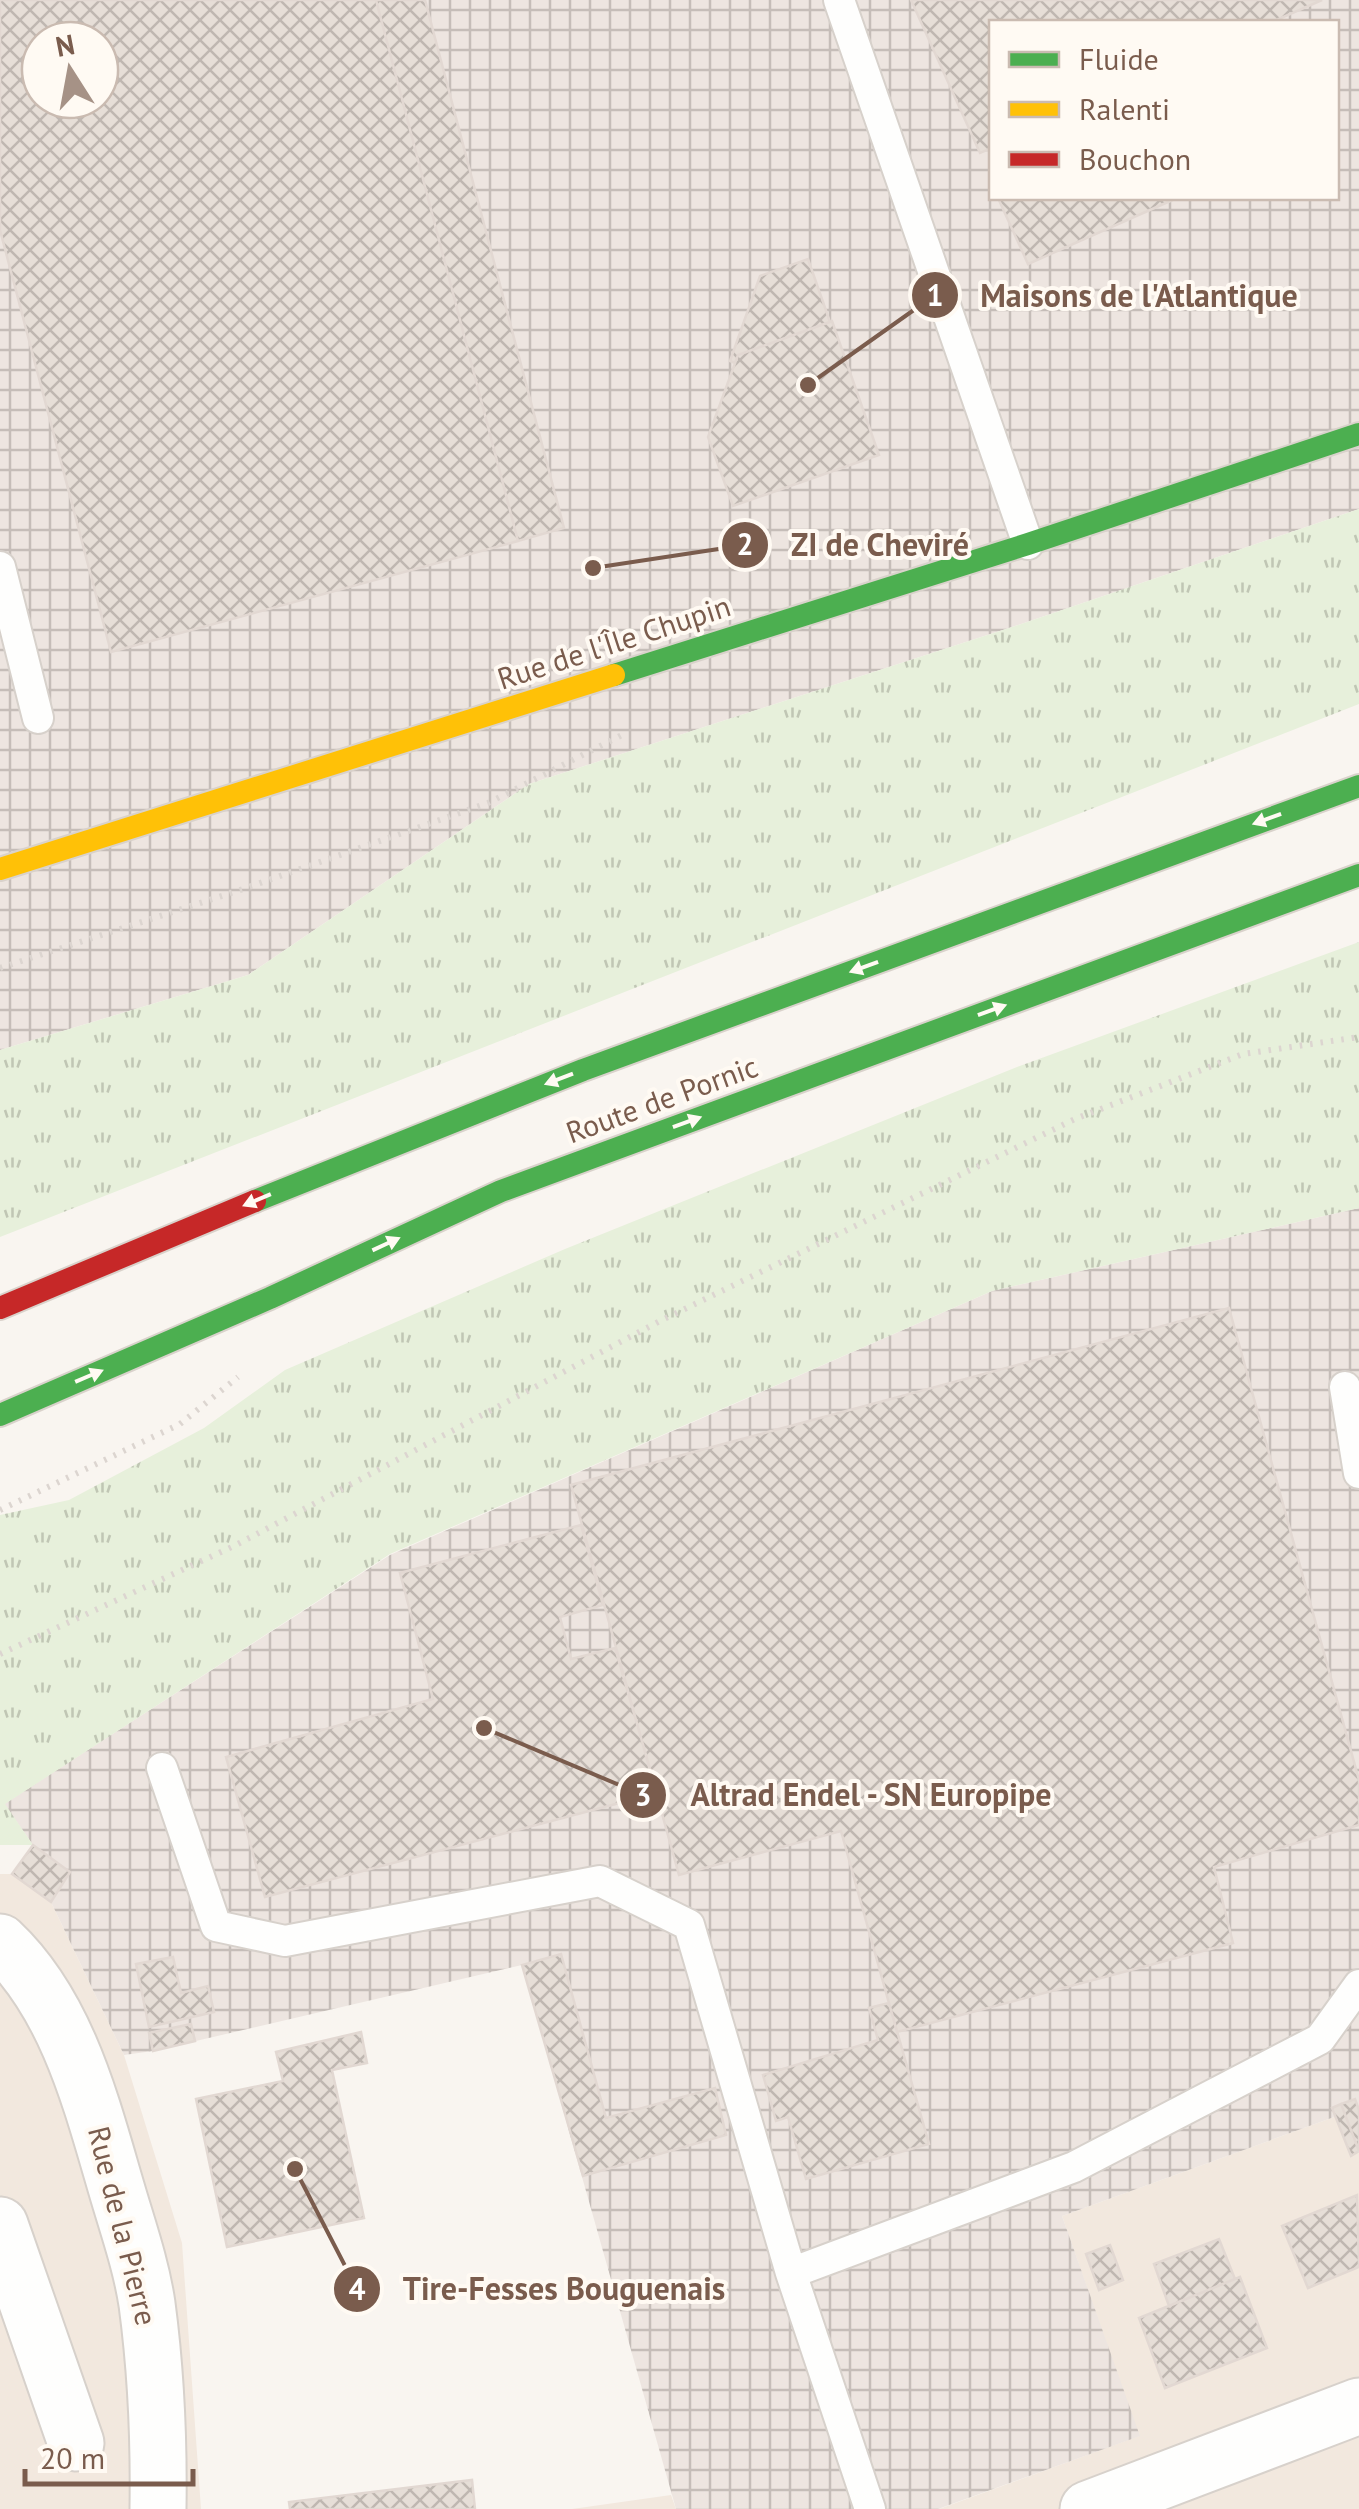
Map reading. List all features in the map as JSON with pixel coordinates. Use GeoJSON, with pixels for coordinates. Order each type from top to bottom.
{"type":"FeatureCollection","features":[{"type":"Feature","properties":{"kind":"main road","name":"Rue de l'Île Chupin"},"geometry":{"type":"LineString","coordinates":[[0,868],[1028,544],[1359,434]]}},
{"type":"Feature","properties":{"kind":"main road","name":"Route de Pornic"},"geometry":{"type":"LineString","coordinates":[[0,1308],[372,1152],[583,1070],[1359,786]]}},
{"type":"Feature","properties":{"kind":"main road","name":"Route de Pornic"},"geometry":{"type":"LineString","coordinates":[[0,1415],[270,1298],[502,1191],[1359,874]]}},
{"type":"Feature","properties":{"kind":"street","name":"Rue de la Pierre"},"geometry":{"type":"LineString","coordinates":[[7,1959],[65,2035],[94,2115],[135,2252],[152,2354],[158,2509]]}},
{"type":"Feature","properties":{"kind":"street"},"geometry":{"type":"LineString","coordinates":[[0,2225],[76,2443]]}},
{"type":"Feature","properties":{"kind":"street"},"geometry":{"type":"LineString","coordinates":[[1088,2509],[1359,2406]]}},
{"type":"Feature","properties":{"kind":"lane"},"geometry":{"type":"LineString","coordinates":[[839,0],[1028,544]]}},
{"type":"Feature","properties":{"kind":"lane"},"geometry":{"type":"LineString","coordinates":[[0,567],[38,718]]}},
{"type":"Feature","properties":{"kind":"lane"},"geometry":{"type":"LineString","coordinates":[[1345,1387],[1359,1473]]}},
{"type":"Feature","properties":{"kind":"lane"},"geometry":{"type":"LineString","coordinates":[[162,1768],[216,1926],[285,1940],[600,1881],[689,1925],[792,2273],[870,2509]]}},
{"type":"Feature","properties":{"kind":"lane"},"geometry":{"type":"LineString","coordinates":[[792,2273],[1074,2167],[1320,2038],[1359,1985]]}},
{"type":"Feature","properties":{"kind":"path"},"geometry":{"type":"LineString","coordinates":[[0,968],[488,804],[631,731]]}},
{"type":"Feature","properties":{"kind":"path"},"geometry":{"type":"LineString","coordinates":[[0,1654],[234,1546],[660,1321],[1074,1118],[1242,1054],[1359,1036]]}},
{"type":"Feature","properties":{"kind":"shaded area"},"geometry":{"type":"Polygon","coordinates":[[[0,0],[1359,0],[1359,509],[529,784],[248,975],[0,1050],[0,0]]]}},
{"type":"Feature","properties":{"kind":"shaded area"},"geometry":{"type":"Polygon","coordinates":[[[1359,1208],[1359,2108],[1062,2216],[1140,2436],[938,2509],[676,2509],[522,1965],[124,2055],[51,1902],[12,1874],[33,1845],[4,1804],[390,1555],[992,1291],[1359,1208]]]}},
{"type":"Feature","properties":{"kind":"shaded area"},"geometry":{"type":"Polygon","coordinates":[[[0,1874],[12,1874],[51,1902],[124,2055],[182,2243],[201,2509],[0,2509],[0,1874]]]}},
{"type":"Feature","properties":{"kind":"shaded area"},"geometry":{"type":"Polygon","coordinates":[[[1359,2108],[1359,2509],[939,2509],[1139,2436],[1062,2216],[1359,2108]]]}},
{"type":"Feature","properties":{"kind":"shaded area"},"geometry":{"type":"Polygon","coordinates":[[[671,2495],[676,2509],[572,2509],[671,2495]]]}},
{"type":"Feature","properties":{"kind":"green space"},"geometry":{"type":"Polygon","coordinates":[[[1359,509],[1359,704],[0,1237],[0,1050],[248,975],[529,784],[1359,509]]]}},
{"type":"Feature","properties":{"kind":"green space"},"geometry":{"type":"Polygon","coordinates":[[[1359,942],[1359,1208],[992,1291],[390,1554],[5,1804],[33,1845],[0,1845],[0,1515],[69,1500],[204,1428],[285,1370],[565,1249],[1017,1067],[1359,942]]]}},
{"type":"Feature","properties":{"kind":"building"},"geometry":{"type":"Polygon","coordinates":[[[0,0],[376,0],[518,541],[111,652],[0,230],[0,0]]]}},
{"type":"Feature","properties":{"kind":"building"},"geometry":{"type":"Polygon","coordinates":[[[376,0],[425,0],[564,528],[518,541],[376,0]]]}},
{"type":"Feature","properties":{"kind":"building"},"geometry":{"type":"Polygon","coordinates":[[[911,0],[1322,0],[1277,20],[989,20],[989,149],[980,153],[911,0]]]}},
{"type":"Feature","properties":{"kind":"building"},"geometry":{"type":"Polygon","coordinates":[[[999,200],[1172,200],[1028,264],[999,200]]]}},
{"type":"Feature","properties":{"kind":"building"},"geometry":{"type":"Polygon","coordinates":[[[808,259],[830,322],[738,355],[735,363],[730,361],[760,276],[808,259]]]}},
{"type":"Feature","properties":{"kind":"building"},"geometry":{"type":"Polygon","coordinates":[[[832,321],[879,455],[733,506],[708,437],[738,355],[832,321]]]}},
{"type":"Feature","properties":{"kind":"building"},"geometry":{"type":"Polygon","coordinates":[[[1229,1308],[1359,1780],[1359,1825],[1214,1867],[1233,1943],[897,2032],[841,1831],[679,1875],[571,1485],[1229,1308]]]}},
{"type":"Feature","properties":{"kind":"building"},"geometry":{"type":"Polygon","coordinates":[[[581,1525],[603,1605],[560,1617],[571,1659],[615,1648],[657,1793],[265,1897],[226,1757],[433,1699],[400,1573],[581,1525]]]}},
{"type":"Feature","properties":{"kind":"building"},"geometry":{"type":"Polygon","coordinates":[[[33,1845],[70,1872],[51,1902],[12,1874],[33,1845]]]}},
{"type":"Feature","properties":{"kind":"building"},"geometry":{"type":"Polygon","coordinates":[[[561,1954],[606,2118],[715,2088],[726,2135],[583,2176],[522,1965],[561,1954]]]}},
{"type":"Feature","properties":{"kind":"building"},"geometry":{"type":"Polygon","coordinates":[[[173,1957],[181,1993],[208,1986],[214,2012],[149,2027],[136,1964],[173,1957]]]}},
{"type":"Feature","properties":{"kind":"building"},"geometry":{"type":"Polygon","coordinates":[[[889,2003],[929,2144],[806,2179],[788,2117],[776,2121],[763,2075],[878,2040],[869,2008],[889,2003]]]}},
{"type":"Feature","properties":{"kind":"building"},"geometry":{"type":"Polygon","coordinates":[[[191,2024],[195,2041],[153,2051],[149,2033],[191,2024]]]}},
{"type":"Feature","properties":{"kind":"building"},"geometry":{"type":"Polygon","coordinates":[[[361,2032],[367,2063],[332,2070],[364,2218],[227,2247],[196,2099],[283,2081],[276,2052],[361,2032]]]}},
{"type":"Feature","properties":{"kind":"building"},"geometry":{"type":"Polygon","coordinates":[[[1355,2099],[1359,2110],[1359,2151],[1341,2104],[1355,2099]]]}},
{"type":"Feature","properties":{"kind":"building"},"geometry":{"type":"Polygon","coordinates":[[[1341,2104],[1359,2151],[1351,2156],[1332,2108],[1341,2104]]]}},
{"type":"Feature","properties":{"kind":"building"},"geometry":{"type":"Polygon","coordinates":[[[1357,2195],[1359,2267],[1308,2288],[1282,2226],[1357,2195]]]}},
{"type":"Feature","properties":{"kind":"building"},"geometry":{"type":"Polygon","coordinates":[[[1219,2239],[1235,2279],[1169,2306],[1154,2264],[1219,2239]]]}},
{"type":"Feature","properties":{"kind":"building"},"geometry":{"type":"Polygon","coordinates":[[[1110,2245],[1123,2280],[1099,2290],[1086,2254],[1110,2245]]]}},
{"type":"Feature","properties":{"kind":"building"},"geometry":{"type":"Polygon","coordinates":[[[1240,2277],[1267,2348],[1165,2388],[1139,2318],[1240,2277]]]}},
{"type":"Feature","properties":{"kind":"building"},"geometry":{"type":"Polygon","coordinates":[[[472,2480],[475,2509],[290,2509],[289,2502],[472,2480]]]}},
{"type":"Feature","properties":{"kind":"traffic: fast"},"geometry":{"type":"LineString","coordinates":[[614,675],[1359,434]]}},
{"type":"Feature","properties":{"kind":"traffic: fast"},"geometry":{"type":"LineString","coordinates":[[255,1201],[583,1070],[1359,786]]}},
{"type":"Feature","properties":{"kind":"traffic: fast"},"geometry":{"type":"LineString","coordinates":[[0,1415],[270,1298],[501,1191],[1359,875]]}},
{"type":"Feature","properties":{"kind":"traffic: slow"},"geometry":{"type":"LineString","coordinates":[[0,869],[614,675]]}},
{"type":"Feature","properties":{"kind":"traffic: jam"},"geometry":{"type":"LineString","coordinates":[[0,1308],[255,1201]]}},
{"type":"Feature","properties":{"kind":"place","name":"Maisons de l'Atlantique"},"geometry":{"type":"Point","coordinates":[808,385]}},
{"type":"Feature","properties":{"kind":"place","name":"ZI de Cheviré"},"geometry":{"type":"Point","coordinates":[593,568]}},
{"type":"Feature","properties":{"kind":"place","name":"Altrad Endel - SN Europipe"},"geometry":{"type":"Point","coordinates":[484,1728]}},
{"type":"Feature","properties":{"kind":"place","name":"Tire-Fesses Bouguenais"},"geometry":{"type":"Point","coordinates":[295,2169]}}]}
